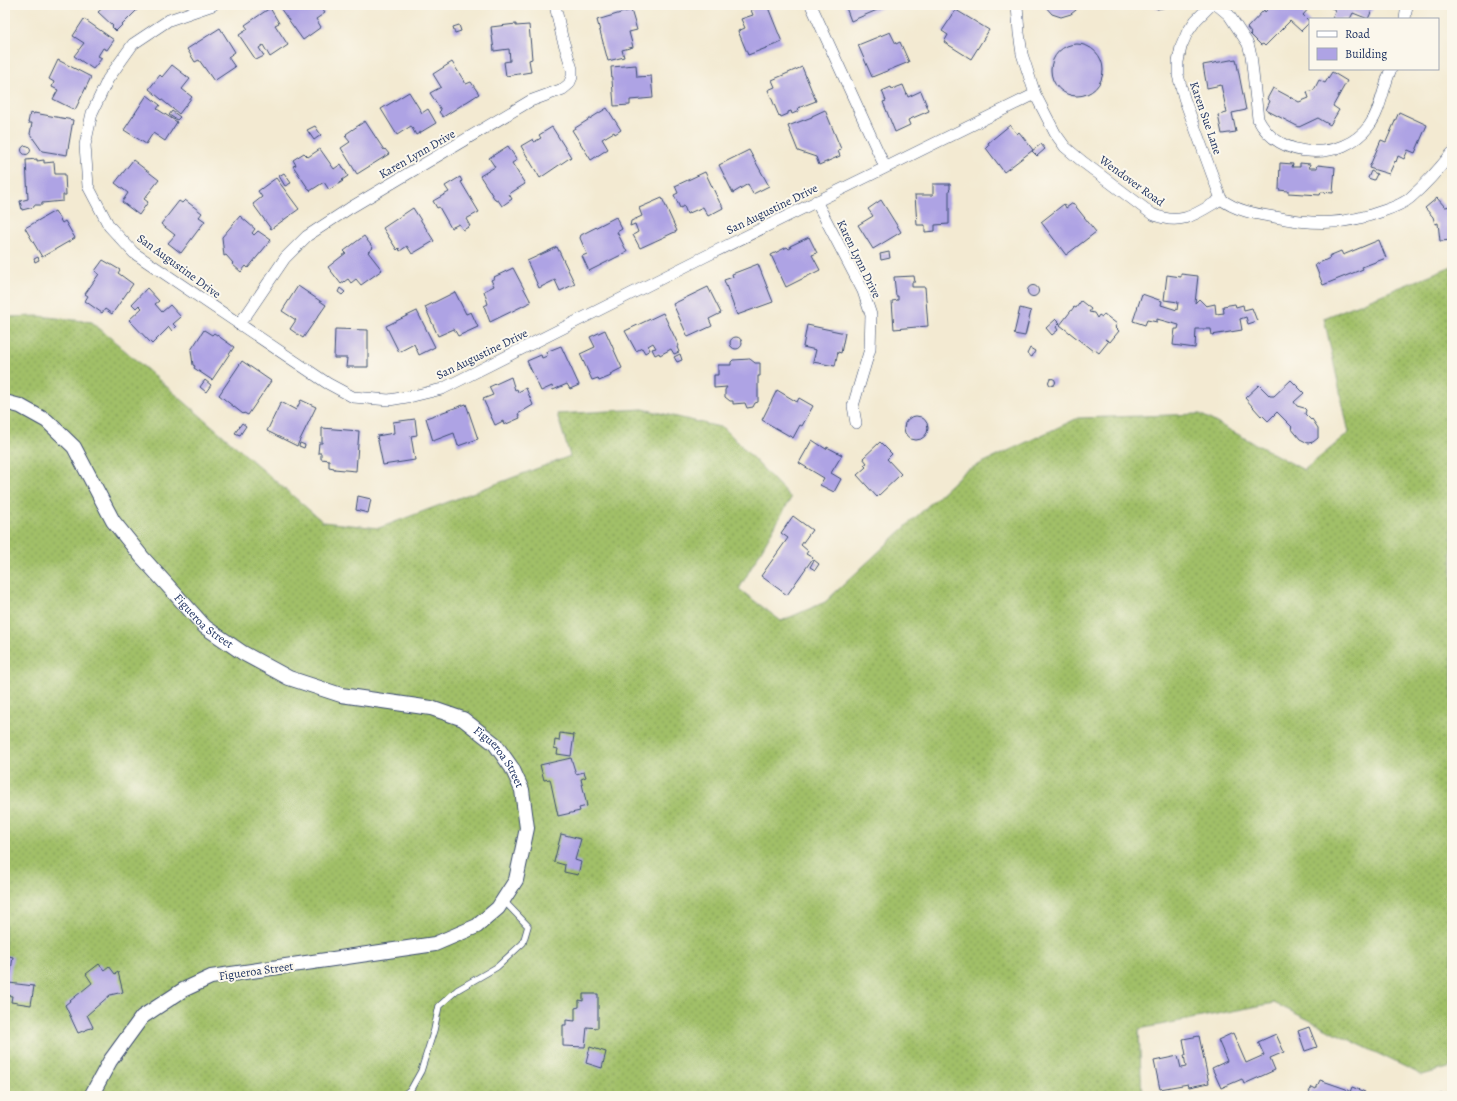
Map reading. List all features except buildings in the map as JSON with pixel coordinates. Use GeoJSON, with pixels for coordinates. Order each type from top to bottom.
{"type":"FeatureCollection","features":[{"type":"Feature","properties":{"kind":"street","name":"San Augustine Drive"},"geometry":{"type":"LineString","coordinates":[[213,5],[169,20],[133,44],[108,79],[92,113],[85,145],[88,186],[109,226],[134,253],[327,383],[353,396],[389,400],[442,389],[816,201],[1035,94]]}},
{"type":"Feature","properties":{"kind":"street","name":"Karen Lynn Drive"},"geometry":{"type":"LineString","coordinates":[[238,324],[247,314],[285,258],[307,236],[350,208],[530,102],[563,89],[569,84],[572,77],[572,69],[562,37],[555,5]]}},
{"type":"Feature","properties":{"kind":"street"},"geometry":{"type":"LineString","coordinates":[[811,5],[885,167]]}},
{"type":"Feature","properties":{"kind":"street","name":"Wendover Road"},"geometry":{"type":"LineString","coordinates":[[1016,5],[1022,54],[1035,94],[1050,124],[1066,146],[1083,162],[1152,214],[1161,218],[1172,220],[1183,219],[1198,213],[1221,199]]}},
{"type":"Feature","properties":{"kind":"street","name":"Karen Sue Lane"},"geometry":{"type":"LineString","coordinates":[[1210,5],[1196,20],[1187,33],[1181,47],[1178,62],[1178,75],[1184,98],[1221,199]]}},
{"type":"Feature","properties":{"kind":"street"},"geometry":{"type":"LineString","coordinates":[[1217,5],[1229,15],[1248,44],[1251,55],[1258,119],[1262,128],[1270,137],[1291,148],[1303,150],[1330,150],[1341,148],[1360,136],[1370,125],[1376,113],[1391,70]]}},
{"type":"Feature","properties":{"kind":"street"},"geometry":{"type":"LineString","coordinates":[[1405,18],[1407,5]]}},
{"type":"Feature","properties":{"kind":"street"},"geometry":{"type":"LineString","coordinates":[[1221,199],[1231,207],[1254,214],[1300,222],[1343,222],[1370,216],[1410,199],[1452,153]]}},
{"type":"Feature","properties":{"kind":"street","name":"Karen Lynn Drive"},"geometry":{"type":"LineString","coordinates":[[816,201],[863,291],[871,315],[870,349],[853,406],[856,422]]}},
{"type":"Feature","properties":{"kind":"street","name":"Figueroa Street"},"geometry":{"type":"LineString","coordinates":[[5,402],[20,406],[47,421],[74,447],[113,521],[205,627],[243,653],[289,678],[341,695],[431,708],[463,719],[495,744],[512,768],[522,790],[527,828],[516,880],[498,908],[477,926],[435,944],[211,977],[183,990],[142,1017],[110,1061],[92,1096]]}},
{"type":"Feature","properties":{"kind":"lane"},"geometry":{"type":"LineString","coordinates":[[402,1096],[411,1089],[421,1071],[434,1030],[439,1006],[457,990],[497,966],[523,943],[528,926],[503,900]]}},
{"type":"Feature","properties":{"kind":"green space"},"geometry":{"type":"Polygon","coordinates":[[[1452,266],[1452,1067],[1422,1075],[1274,1003],[1139,1029],[1142,1096],[5,1096],[5,317],[39,316],[92,322],[323,522],[379,528],[570,456],[557,414],[643,409],[724,428],[791,498],[739,589],[781,621],[825,602],[965,471],[1078,418],[1200,414],[1304,470],[1349,433],[1324,318],[1452,266]]]}}]}
